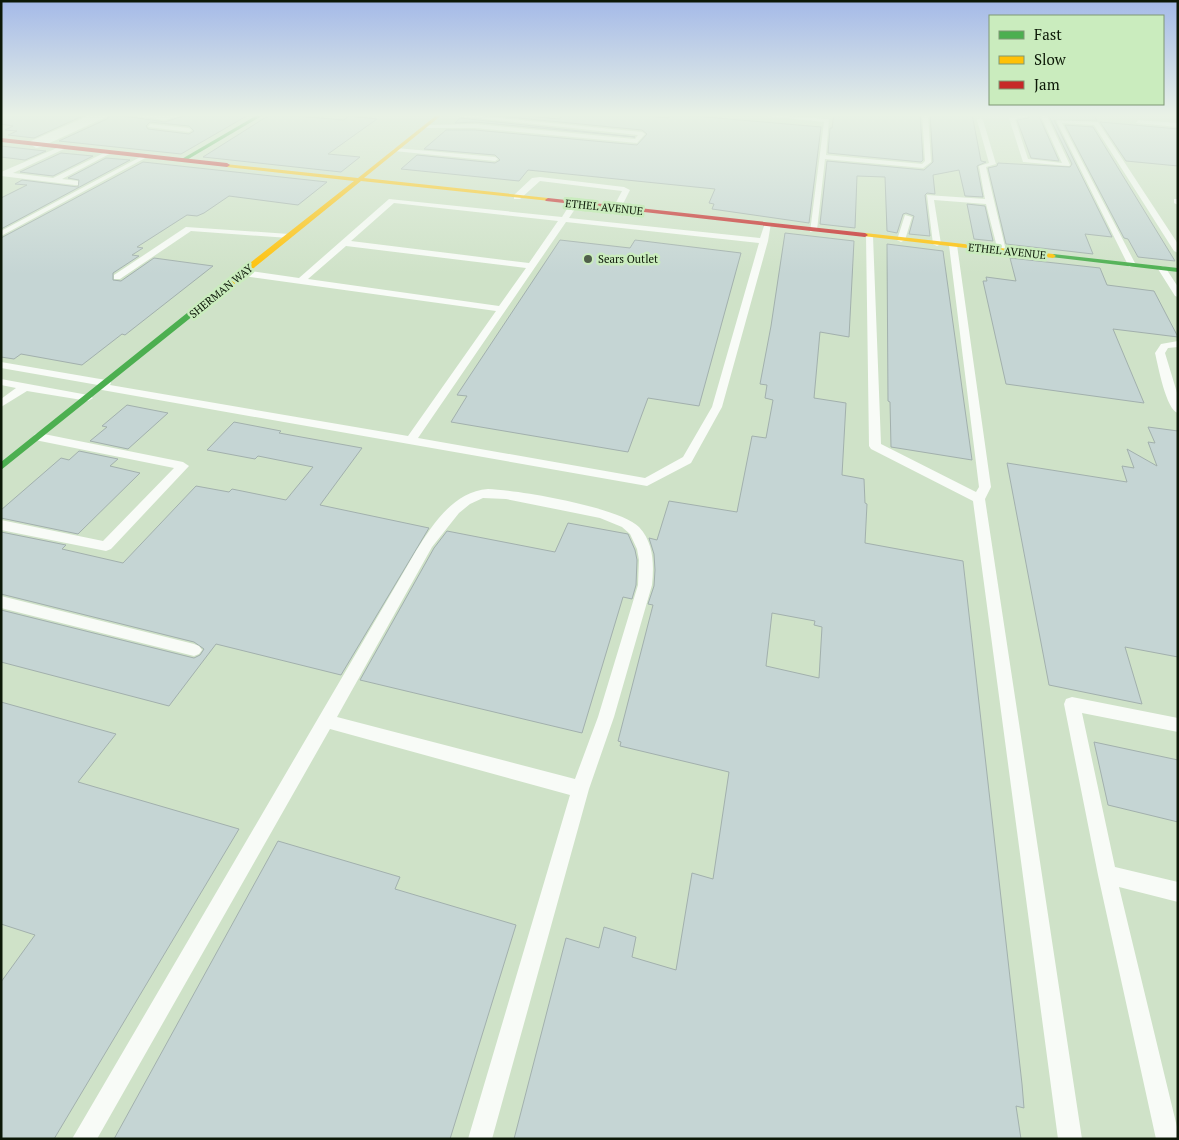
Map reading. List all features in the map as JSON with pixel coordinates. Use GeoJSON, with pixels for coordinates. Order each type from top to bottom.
{"type":"FeatureCollection","features":[{"type":"Feature","properties":{"kind":"street","name":"ETHEL AVENUE"},"geometry":{"type":"LineString","coordinates":[[250,167],[1178,270]]}},
{"type":"Feature","properties":{"kind":"street","name":"SHERMAN WAY"},"geometry":{"type":"LineString","coordinates":[[3,464],[38,438],[375,167]]}},
{"type":"Feature","properties":{"kind":"lane"},"geometry":{"type":"LineString","coordinates":[[3,174],[18,167]]}},
{"type":"Feature","properties":{"kind":"lane"},"geometry":{"type":"LineString","coordinates":[[55,180],[80,167]]}},
{"type":"Feature","properties":{"kind":"lane"},"geometry":{"type":"LineString","coordinates":[[1,234],[125,167]]}},
{"type":"Feature","properties":{"kind":"lane"},"geometry":{"type":"LineString","coordinates":[[813,230],[821,167]]}},
{"type":"Feature","properties":{"kind":"lane"},"geometry":{"type":"LineString","coordinates":[[982,167],[1002,251]]}},
{"type":"Feature","properties":{"kind":"lane"},"geometry":{"type":"LineString","coordinates":[[1082,167],[1132,265]]}},
{"type":"Feature","properties":{"kind":"lane"},"geometry":{"type":"LineString","coordinates":[[1124,167],[1178,251]]}},
{"type":"Feature","properties":{"kind":"lane"},"geometry":{"type":"LineString","coordinates":[[3,174],[75,182]]}},
{"type":"Feature","properties":{"kind":"lane"},"geometry":{"type":"LineString","coordinates":[[517,197],[535,180],[540,179],[624,189],[626,190],[617,208]]}},
{"type":"Feature","properties":{"kind":"lane"},"geometry":{"type":"LineString","coordinates":[[937,244],[930,197],[989,202]]}},
{"type":"Feature","properties":{"kind":"lane"},"geometry":{"type":"LineString","coordinates":[[301,281],[392,201],[764,241]]}},
{"type":"Feature","properties":{"kind":"lane"},"geometry":{"type":"LineString","coordinates":[[411,440],[575,203]]}},
{"type":"Feature","properties":{"kind":"lane"},"geometry":{"type":"LineString","coordinates":[[901,240],[908,218]]}},
{"type":"Feature","properties":{"kind":"lane"},"geometry":{"type":"LineString","coordinates":[[1,364],[104,385],[647,482],[687,460],[717,408],[768,225]]}},
{"type":"Feature","properties":{"kind":"lane"},"geometry":{"type":"LineString","coordinates":[[117,277],[189,229],[289,236]]}},
{"type":"Feature","properties":{"kind":"lane"},"geometry":{"type":"LineString","coordinates":[[869,236],[870,326],[875,446],[979,499]]}},
{"type":"Feature","properties":{"kind":"lane"},"geometry":{"type":"LineString","coordinates":[[346,242],[531,266]]}},
{"type":"Feature","properties":{"kind":"lane"},"geometry":{"type":"LineString","coordinates":[[953,245],[985,487],[979,499],[1070,1139]]}},
{"type":"Feature","properties":{"kind":"lane"},"geometry":{"type":"LineString","coordinates":[[1162,269],[1178,294]]}},
{"type":"Feature","properties":{"kind":"lane"},"geometry":{"type":"LineString","coordinates":[[243,273],[501,309]]}},
{"type":"Feature","properties":{"kind":"lane"},"geometry":{"type":"LineString","coordinates":[[1178,344],[1165,346],[1160,353],[1169,388],[1178,410]]}},
{"type":"Feature","properties":{"kind":"lane"},"geometry":{"type":"LineString","coordinates":[[1,382],[88,398]]}},
{"type":"Feature","properties":{"kind":"lane"},"geometry":{"type":"LineString","coordinates":[[1,404],[25,387]]}},
{"type":"Feature","properties":{"kind":"lane"},"geometry":{"type":"LineString","coordinates":[[1,525],[106,546],[183,466],[38,438]]}},
{"type":"Feature","properties":{"kind":"lane"},"geometry":{"type":"LineString","coordinates":[[84,1139],[436,531],[452,512],[468,500],[484,494],[501,494],[598,512],[626,523],[643,541],[646,551],[647,572],[645,586],[608,709],[580,789],[480,1139]]}},
{"type":"Feature","properties":{"kind":"lane"},"geometry":{"type":"LineString","coordinates":[[1,602],[194,650]]}},
{"type":"Feature","properties":{"kind":"lane"},"geometry":{"type":"LineString","coordinates":[[1168,1139],[1107,874],[1072,704],[1178,725]]}},
{"type":"Feature","properties":{"kind":"lane"},"geometry":{"type":"LineString","coordinates":[[326,721],[580,789]]}},
{"type":"Feature","properties":{"kind":"lane"},"geometry":{"type":"LineString","coordinates":[[1107,874],[1178,892]]}},
{"type":"Feature","properties":{"kind":"building"},"geometry":{"type":"Polygon","coordinates":[[[30,167],[71,167],[53,176],[20,172],[30,167]]]}},
{"type":"Feature","properties":{"kind":"building"},"geometry":{"type":"Polygon","coordinates":[[[89,167],[117,167],[1,229],[1,198],[27,185],[15,184],[22,180],[78,187],[79,180],[68,178],[89,167]]]}},
{"type":"Feature","properties":{"kind":"building"},"geometry":{"type":"Polygon","coordinates":[[[133,167],[191,167],[327,182],[298,205],[229,196],[204,213],[197,216],[187,215],[137,247],[143,248],[132,255],[139,256],[113,273],[113,280],[121,281],[154,258],[213,266],[125,335],[122,334],[82,365],[21,354],[14,359],[1,357],[1,238],[133,167]]]}},
{"type":"Feature","properties":{"kind":"building"},"geometry":{"type":"Polygon","coordinates":[[[297,167],[347,167],[341,172],[297,167]]]}},
{"type":"Feature","properties":{"kind":"building"},"geometry":{"type":"Polygon","coordinates":[[[403,167],[816,167],[809,223],[712,209],[714,204],[709,203],[715,189],[528,170],[519,181],[401,169],[403,167]]]}},
{"type":"Feature","properties":{"kind":"building"},"geometry":{"type":"Polygon","coordinates":[[[826,167],[894,167],[924,170],[927,167],[977,167],[983,197],[965,196],[959,170],[933,175],[935,194],[927,193],[925,195],[930,236],[909,234],[914,216],[906,213],[903,214],[897,233],[887,231],[885,177],[857,176],[855,228],[820,224],[826,167]]]}},
{"type":"Feature","properties":{"kind":"building"},"geometry":{"type":"Polygon","coordinates":[[[1077,167],[1112,237],[1085,234],[1093,254],[1006,244],[988,168],[1077,167]]]}},
{"type":"Feature","properties":{"kind":"building"},"geometry":{"type":"Polygon","coordinates":[[[1087,167],[1118,167],[1175,261],[1138,257],[1128,239],[1124,238],[1087,167]]]}},
{"type":"Feature","properties":{"kind":"building"},"geometry":{"type":"Polygon","coordinates":[[[967,204],[985,206],[993,241],[974,239],[967,204]]]}},
{"type":"Feature","properties":{"kind":"building"},"geometry":{"type":"Polygon","coordinates":[[[785,233],[854,241],[849,337],[820,332],[814,398],[846,403],[842,475],[864,479],[865,503],[867,504],[865,543],[963,561],[1022,1084],[1024,1108],[1016,1106],[1021,1139],[514,1139],[566,938],[599,948],[604,927],[636,937],[632,957],[676,970],[692,873],[713,879],[729,772],[620,746],[621,742],[618,741],[653,605],[648,604],[654,586],[655,570],[654,554],[649,538],[657,540],[669,501],[737,512],[752,436],[766,438],[773,400],[765,398],[767,385],[760,384],[785,233]],[[772,613],[766,666],[819,678],[822,627],[814,625],[815,621],[772,613]]]}},
{"type":"Feature","properties":{"kind":"building"},"geometry":{"type":"Polygon","coordinates":[[[560,240],[630,248],[635,240],[741,253],[699,406],[648,398],[628,452],[451,422],[467,396],[457,395],[560,240]]]}},
{"type":"Feature","properties":{"kind":"building"},"geometry":{"type":"Polygon","coordinates":[[[887,244],[943,251],[972,460],[891,447],[890,402],[888,401],[887,244]]]}},
{"type":"Feature","properties":{"kind":"building"},"geometry":{"type":"Polygon","coordinates":[[[1010,258],[1100,268],[1107,285],[1154,291],[1178,337],[1113,329],[1144,403],[1006,384],[983,281],[987,281],[986,277],[1016,281],[1010,258]]]}},
{"type":"Feature","properties":{"kind":"building"},"geometry":{"type":"Polygon","coordinates":[[[127,405],[168,413],[128,449],[90,441],[107,427],[102,426],[127,405]]]}},
{"type":"Feature","properties":{"kind":"building"},"geometry":{"type":"Polygon","coordinates":[[[234,422],[281,431],[279,433],[362,448],[320,505],[429,528],[341,675],[216,644],[169,706],[1,662],[1,610],[194,658],[200,655],[204,649],[194,642],[1,594],[1,532],[66,545],[62,549],[123,563],[196,486],[229,492],[232,489],[286,500],[313,467],[258,456],[255,459],[207,450],[234,422]]]}},
{"type":"Feature","properties":{"kind":"building"},"geometry":{"type":"Polygon","coordinates":[[[1148,427],[1178,431],[1178,657],[1125,647],[1142,704],[1049,685],[1007,463],[1127,482],[1122,466],[1134,468],[1127,449],[1157,466],[1148,442],[1155,443],[1148,427]]]}},
{"type":"Feature","properties":{"kind":"building"},"geometry":{"type":"Polygon","coordinates":[[[79,451],[118,459],[110,466],[140,473],[78,534],[1,518],[1,510],[61,458],[69,460],[79,451]]]}},
{"type":"Feature","properties":{"kind":"building"},"geometry":{"type":"Polygon","coordinates":[[[568,523],[628,534],[637,560],[636,585],[632,599],[623,597],[582,733],[360,680],[434,548],[447,531],[555,552],[568,523]]]}},
{"type":"Feature","properties":{"kind":"building"},"geometry":{"type":"Polygon","coordinates":[[[1,702],[116,734],[78,782],[239,829],[54,1139],[1,1139],[1,982],[35,935],[1,924],[1,702]]]}},
{"type":"Feature","properties":{"kind":"building"},"geometry":{"type":"Polygon","coordinates":[[[1094,742],[1178,760],[1178,822],[1108,805],[1094,742]]]}},
{"type":"Feature","properties":{"kind":"building"},"geometry":{"type":"Polygon","coordinates":[[[278,841],[400,877],[395,889],[516,925],[450,1139],[114,1139],[278,841]]]}},
{"type":"Feature","properties":{"kind":"traffic: fast"},"geometry":{"type":"LineString","coordinates":[[1053,256],[1178,270]]}},
{"type":"Feature","properties":{"kind":"traffic: fast"},"geometry":{"type":"LineString","coordinates":[[1,467],[220,291]]}},
{"type":"Feature","properties":{"kind":"traffic: slow"},"geometry":{"type":"LineString","coordinates":[[247,167],[548,200]]}},
{"type":"Feature","properties":{"kind":"traffic: slow"},"geometry":{"type":"LineString","coordinates":[[220,291],[375,167]]}},
{"type":"Feature","properties":{"kind":"traffic: slow"},"geometry":{"type":"LineString","coordinates":[[865,235],[1053,256]]}},
{"type":"Feature","properties":{"kind":"traffic: jam"},"geometry":{"type":"LineString","coordinates":[[548,200],[865,235]]}},
{"type":"Feature","properties":{"kind":"place","name":"Sears Outlet"},"geometry":{"type":"Point","coordinates":[588,259]}}]}
